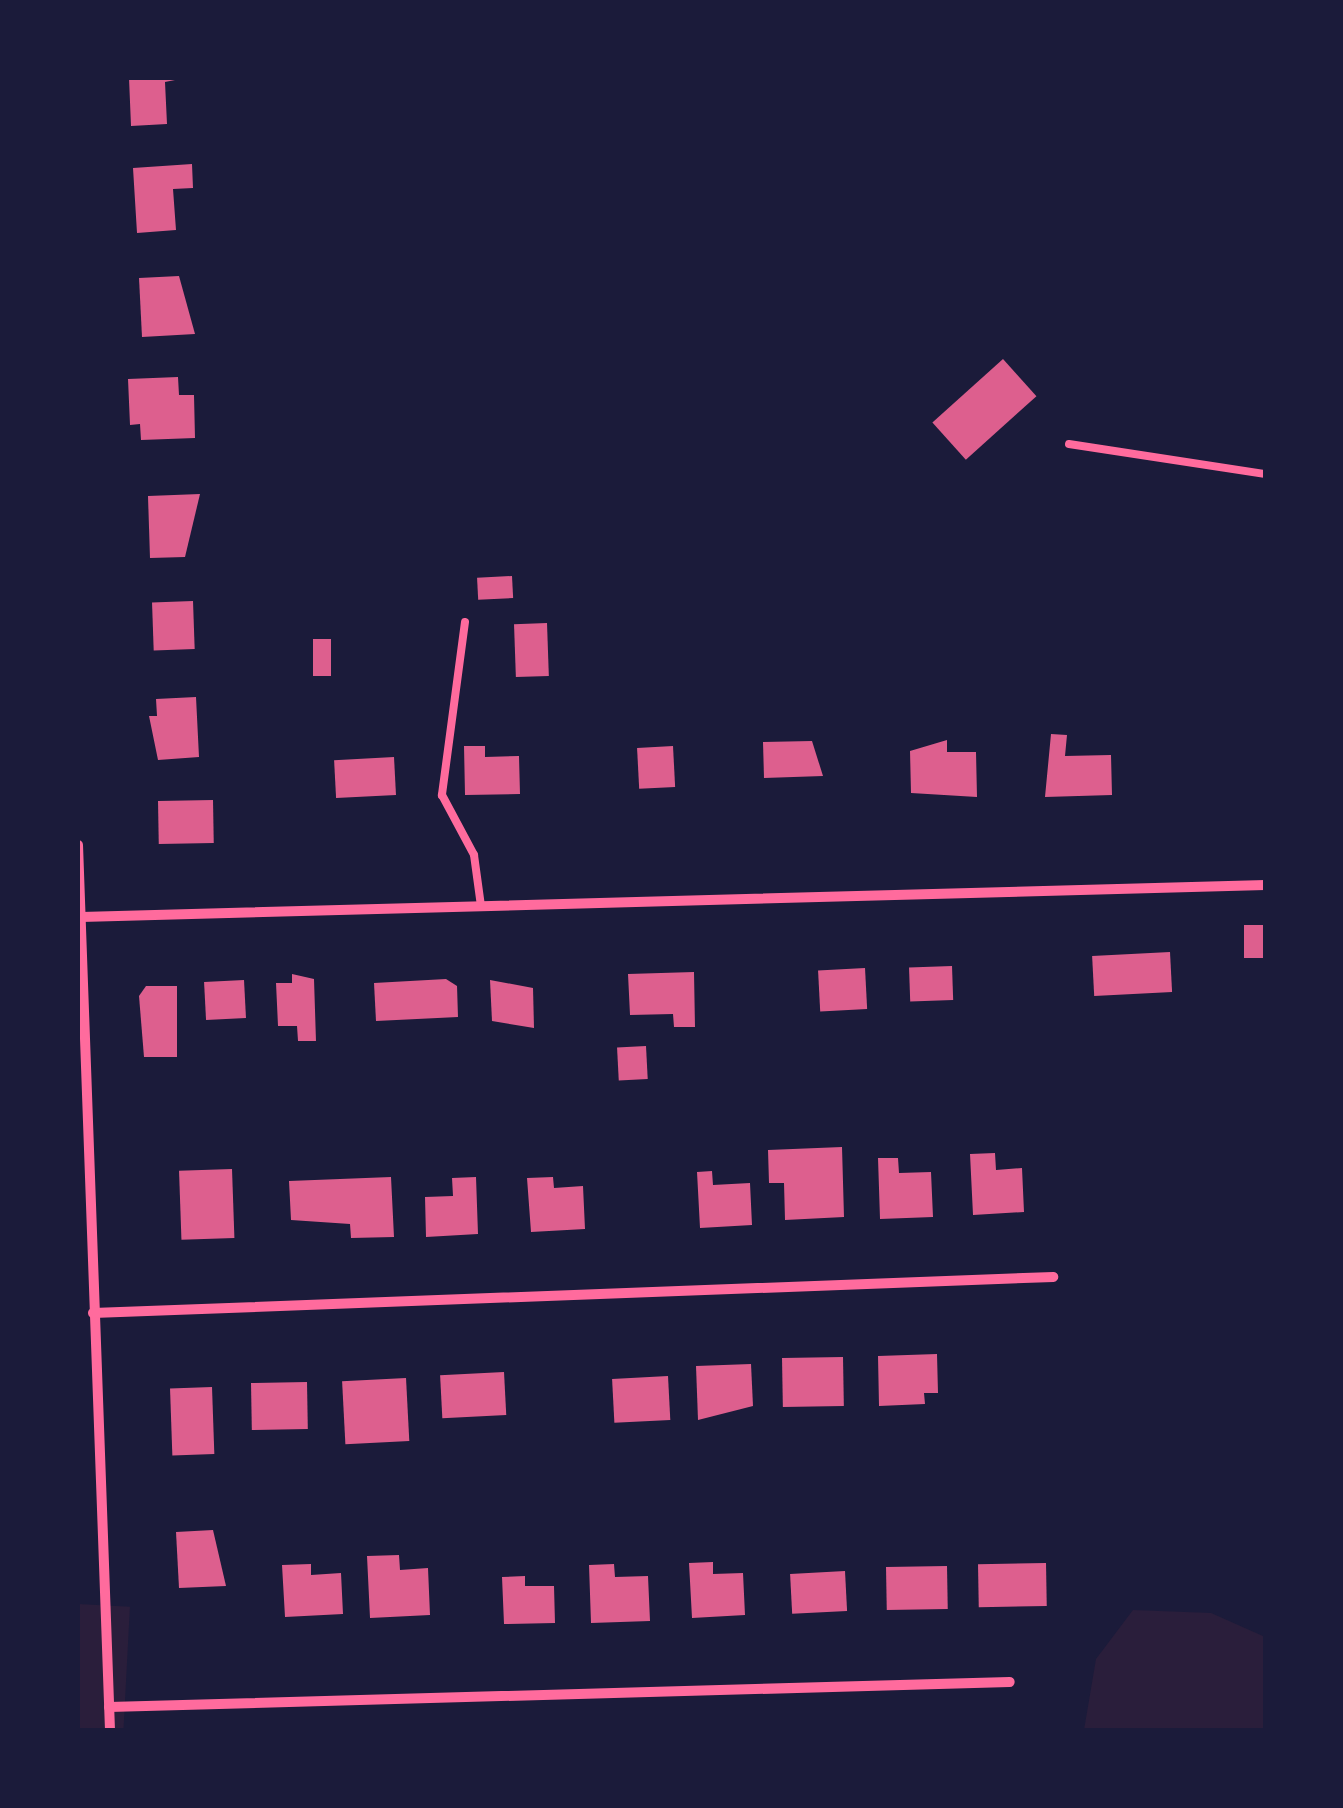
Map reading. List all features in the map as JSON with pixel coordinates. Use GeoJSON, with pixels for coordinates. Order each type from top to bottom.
{"type":"FeatureCollection","features":[{"type":"Feature","properties":{"kind":"street"},"geometry":{"type":"LineString","coordinates":[[78,845],[110,1730]]}},
{"type":"Feature","properties":{"kind":"street"},"geometry":{"type":"LineString","coordinates":[[81,917],[1266,885]]}},
{"type":"Feature","properties":{"kind":"street"},"geometry":{"type":"LineString","coordinates":[[93,1314],[1053,1277]]}},
{"type":"Feature","properties":{"kind":"street"},"geometry":{"type":"LineString","coordinates":[[109,1708],[1010,1682]]}},
{"type":"Feature","properties":{"kind":"lane"},"geometry":{"type":"LineString","coordinates":[[1069,444],[1266,474]]}},
{"type":"Feature","properties":{"kind":"lane"},"geometry":{"type":"LineString","coordinates":[[464,622],[442,796],[474,854],[482,906]]}},
{"type":"Feature","properties":{"kind":"shaded area"},"geometry":{"type":"Polygon","coordinates":[[[78,1604],[130,1607],[123,1730],[78,1730],[78,1604]]]}},
{"type":"Feature","properties":{"kind":"shaded area"},"geometry":{"type":"Polygon","coordinates":[[[1133,1610],[1211,1613],[1265,1637],[1265,1730],[1084,1730],[1096,1659],[1133,1610]]]}},
{"type":"Feature","properties":{"kind":"building"},"geometry":{"type":"Polygon","coordinates":[[[129,78],[185,78],[165,82],[167,124],[131,126],[129,78]]]}},
{"type":"Feature","properties":{"kind":"building"},"geometry":{"type":"Polygon","coordinates":[[[192,164],[193,188],[173,189],[176,230],[137,233],[133,168],[192,164]]]}},
{"type":"Feature","properties":{"kind":"building"},"geometry":{"type":"Polygon","coordinates":[[[179,276],[195,334],[142,337],[139,278],[179,276]]]}},
{"type":"Feature","properties":{"kind":"building"},"geometry":{"type":"Polygon","coordinates":[[[1003,359],[1036,396],[966,460],[932,423],[1003,359]]]}},
{"type":"Feature","properties":{"kind":"building"},"geometry":{"type":"Polygon","coordinates":[[[178,377],[179,395],[194,395],[195,438],[141,440],[140,424],[130,425],[128,379],[178,377]]]}},
{"type":"Feature","properties":{"kind":"building"},"geometry":{"type":"Polygon","coordinates":[[[200,494],[185,557],[150,558],[148,496],[200,494]]]}},
{"type":"Feature","properties":{"kind":"building"},"geometry":{"type":"Polygon","coordinates":[[[512,576],[513,598],[478,600],[477,578],[512,576]]]}},
{"type":"Feature","properties":{"kind":"building"},"geometry":{"type":"Polygon","coordinates":[[[193,601],[195,649],[154,650],[152,602],[193,601]]]}},
{"type":"Feature","properties":{"kind":"building"},"geometry":{"type":"Polygon","coordinates":[[[547,623],[549,676],[516,677],[514,624],[547,623]]]}},
{"type":"Feature","properties":{"kind":"building"},"geometry":{"type":"Polygon","coordinates":[[[313,639],[331,639],[331,676],[313,676],[313,639]]]}},
{"type":"Feature","properties":{"kind":"building"},"geometry":{"type":"Polygon","coordinates":[[[196,697],[199,757],[158,760],[149,716],[157,716],[156,699],[196,697]]]}},
{"type":"Feature","properties":{"kind":"building"},"geometry":{"type":"Polygon","coordinates":[[[1051,734],[1067,735],[1065,756],[1111,755],[1112,795],[1045,797],[1051,734]]]}},
{"type":"Feature","properties":{"kind":"building"},"geometry":{"type":"Polygon","coordinates":[[[947,740],[947,752],[976,752],[977,797],[911,793],[910,751],[947,740]]]}},
{"type":"Feature","properties":{"kind":"building"},"geometry":{"type":"Polygon","coordinates":[[[812,741],[823,776],[764,778],[763,742],[812,741]]]}},
{"type":"Feature","properties":{"kind":"building"},"geometry":{"type":"Polygon","coordinates":[[[464,746],[485,746],[485,757],[519,756],[520,794],[465,795],[464,746]]]}},
{"type":"Feature","properties":{"kind":"building"},"geometry":{"type":"Polygon","coordinates":[[[673,746],[675,787],[639,789],[637,748],[673,746]]]}},
{"type":"Feature","properties":{"kind":"building"},"geometry":{"type":"Polygon","coordinates":[[[394,757],[396,795],[336,798],[334,760],[394,757]]]}},
{"type":"Feature","properties":{"kind":"building"},"geometry":{"type":"Polygon","coordinates":[[[213,800],[214,843],[159,844],[158,801],[213,800]]]}},
{"type":"Feature","properties":{"kind":"building"},"geometry":{"type":"Polygon","coordinates":[[[1244,925],[1266,925],[1266,958],[1244,958],[1244,925]]]}},
{"type":"Feature","properties":{"kind":"building"},"geometry":{"type":"Polygon","coordinates":[[[1170,952],[1172,992],[1094,996],[1092,956],[1170,952]]]}},
{"type":"Feature","properties":{"kind":"building"},"geometry":{"type":"Polygon","coordinates":[[[952,966],[953,1000],[910,1001],[909,968],[952,966]]]}},
{"type":"Feature","properties":{"kind":"building"},"geometry":{"type":"Polygon","coordinates":[[[865,968],[867,1009],[820,1011],[818,970],[865,968]]]}},
{"type":"Feature","properties":{"kind":"building"},"geometry":{"type":"Polygon","coordinates":[[[694,972],[695,1027],[674,1027],[673,1014],[630,1015],[628,974],[694,972]]]}},
{"type":"Feature","properties":{"kind":"building"},"geometry":{"type":"Polygon","coordinates":[[[292,974],[314,979],[316,1041],[298,1041],[297,1026],[278,1026],[276,983],[292,983],[292,974]]]}},
{"type":"Feature","properties":{"kind":"building"},"geometry":{"type":"Polygon","coordinates":[[[446,979],[457,986],[458,1017],[376,1021],[374,983],[446,979]]]}},
{"type":"Feature","properties":{"kind":"building"},"geometry":{"type":"Polygon","coordinates":[[[244,980],[246,1018],[206,1020],[204,982],[244,980]]]}},
{"type":"Feature","properties":{"kind":"building"},"geometry":{"type":"Polygon","coordinates":[[[490,980],[533,988],[534,1028],[492,1021],[490,980]]]}},
{"type":"Feature","properties":{"kind":"building"},"geometry":{"type":"Polygon","coordinates":[[[146,986],[177,986],[177,1057],[144,1057],[139,996],[146,986]]]}},
{"type":"Feature","properties":{"kind":"building"},"geometry":{"type":"Polygon","coordinates":[[[646,1046],[648,1079],[619,1080],[617,1048],[646,1046]]]}},
{"type":"Feature","properties":{"kind":"building"},"geometry":{"type":"Polygon","coordinates":[[[842,1147],[844,1217],[785,1220],[784,1183],[769,1183],[768,1150],[842,1147]]]}},
{"type":"Feature","properties":{"kind":"building"},"geometry":{"type":"Polygon","coordinates":[[[995,1153],[996,1170],[1022,1168],[1024,1212],[973,1215],[970,1154],[995,1153]]]}},
{"type":"Feature","properties":{"kind":"building"},"geometry":{"type":"Polygon","coordinates":[[[878,1158],[898,1158],[899,1173],[931,1172],[933,1217],[880,1219],[878,1158]]]}},
{"type":"Feature","properties":{"kind":"building"},"geometry":{"type":"Polygon","coordinates":[[[232,1169],[234,1238],[181,1240],[179,1171],[232,1169]]]}},
{"type":"Feature","properties":{"kind":"building"},"geometry":{"type":"Polygon","coordinates":[[[712,1171],[713,1185],[750,1183],[752,1225],[700,1228],[697,1172],[712,1171]]]}},
{"type":"Feature","properties":{"kind":"building"},"geometry":{"type":"Polygon","coordinates":[[[391,1177],[394,1237],[351,1238],[350,1224],[291,1220],[289,1181],[391,1177]]]}},
{"type":"Feature","properties":{"kind":"building"},"geometry":{"type":"Polygon","coordinates":[[[476,1177],[478,1234],[426,1237],[425,1197],[453,1196],[452,1178],[476,1177]]]}},
{"type":"Feature","properties":{"kind":"building"},"geometry":{"type":"Polygon","coordinates":[[[553,1177],[554,1188],[583,1186],[585,1229],[531,1232],[527,1178],[553,1177]]]}},
{"type":"Feature","properties":{"kind":"building"},"geometry":{"type":"Polygon","coordinates":[[[937,1354],[938,1393],[924,1393],[925,1404],[879,1406],[878,1356],[937,1354]]]}},
{"type":"Feature","properties":{"kind":"building"},"geometry":{"type":"Polygon","coordinates":[[[843,1357],[844,1406],[783,1407],[782,1358],[843,1357]]]}},
{"type":"Feature","properties":{"kind":"building"},"geometry":{"type":"Polygon","coordinates":[[[751,1364],[753,1406],[698,1420],[696,1366],[751,1364]]]}},
{"type":"Feature","properties":{"kind":"building"},"geometry":{"type":"Polygon","coordinates":[[[504,1372],[506,1415],[442,1418],[440,1375],[504,1372]]]}},
{"type":"Feature","properties":{"kind":"building"},"geometry":{"type":"Polygon","coordinates":[[[668,1376],[670,1420],[614,1423],[612,1379],[668,1376]]]}},
{"type":"Feature","properties":{"kind":"building"},"geometry":{"type":"Polygon","coordinates":[[[406,1378],[409,1441],[345,1444],[342,1381],[406,1378]]]}},
{"type":"Feature","properties":{"kind":"building"},"geometry":{"type":"Polygon","coordinates":[[[307,1382],[308,1429],[252,1430],[251,1383],[307,1382]]]}},
{"type":"Feature","properties":{"kind":"building"},"geometry":{"type":"Polygon","coordinates":[[[212,1387],[214,1454],[172,1455],[170,1388],[212,1387]]]}},
{"type":"Feature","properties":{"kind":"building"},"geometry":{"type":"Polygon","coordinates":[[[213,1530],[226,1586],[179,1588],[176,1532],[213,1530]]]}},
{"type":"Feature","properties":{"kind":"building"},"geometry":{"type":"Polygon","coordinates":[[[399,1555],[400,1570],[428,1568],[430,1615],[370,1618],[367,1556],[399,1555]]]}},
{"type":"Feature","properties":{"kind":"building"},"geometry":{"type":"Polygon","coordinates":[[[713,1562],[713,1574],[743,1573],[745,1615],[692,1618],[689,1563],[713,1562]]]}},
{"type":"Feature","properties":{"kind":"building"},"geometry":{"type":"Polygon","coordinates":[[[1046,1563],[1047,1606],[979,1607],[978,1564],[1046,1563]]]}},
{"type":"Feature","properties":{"kind":"building"},"geometry":{"type":"Polygon","coordinates":[[[311,1564],[311,1575],[341,1573],[343,1614],[285,1617],[282,1565],[311,1564]]]}},
{"type":"Feature","properties":{"kind":"building"},"geometry":{"type":"Polygon","coordinates":[[[614,1564],[615,1577],[648,1576],[650,1621],[591,1623],[589,1565],[614,1564]]]}},
{"type":"Feature","properties":{"kind":"building"},"geometry":{"type":"Polygon","coordinates":[[[947,1566],[948,1609],[887,1610],[886,1567],[947,1566]]]}},
{"type":"Feature","properties":{"kind":"building"},"geometry":{"type":"Polygon","coordinates":[[[845,1571],[847,1611],[792,1614],[790,1574],[845,1571]]]}},
{"type":"Feature","properties":{"kind":"building"},"geometry":{"type":"Polygon","coordinates":[[[525,1576],[525,1586],[554,1586],[555,1623],[504,1624],[502,1577],[525,1576]]]}}]}
